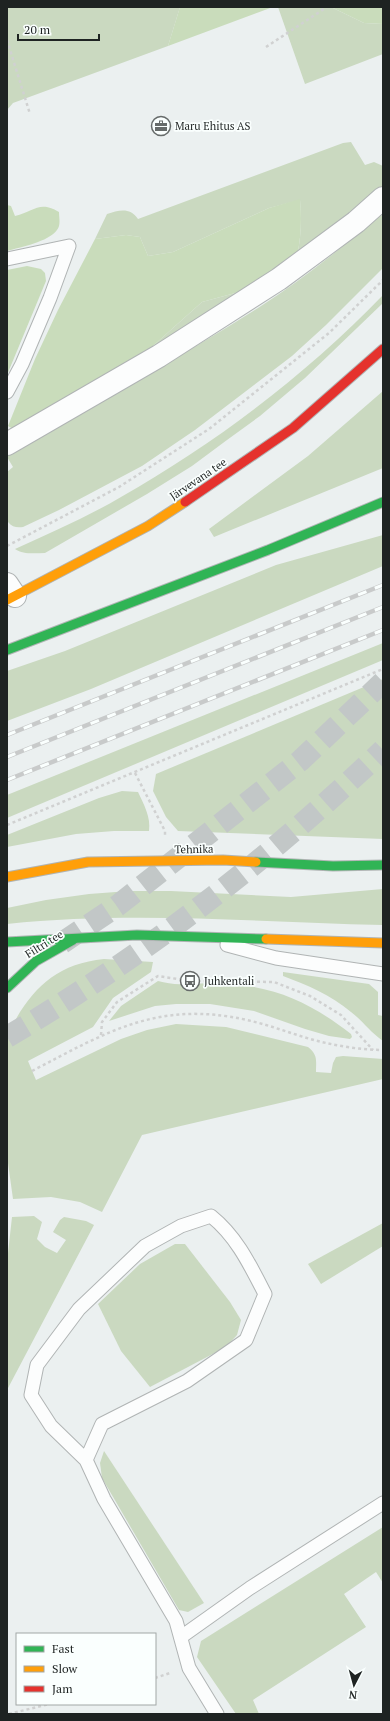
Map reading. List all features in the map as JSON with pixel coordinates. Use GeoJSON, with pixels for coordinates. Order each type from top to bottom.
{"type":"FeatureCollection","features":[{"type":"Feature","properties":{"kind":"main road","name":"Järvevana tee"},"geometry":{"type":"LineString","coordinates":[[10,593],[148,526],[217,481],[293,428],[383,349]]}},
{"type":"Feature","properties":{"kind":"main road"},"geometry":{"type":"LineString","coordinates":[[7,650],[261,553],[383,502]]}},
{"type":"Feature","properties":{"kind":"main road","name":"Tehnika"},"geometry":{"type":"LineString","coordinates":[[8,878],[88,862],[223,860],[333,866],[383,865]]}},
{"type":"Feature","properties":{"kind":"main road"},"geometry":{"type":"LineString","coordinates":[[7,942],[137,935],[383,943]]}},
{"type":"Feature","properties":{"kind":"main road","name":"Filtri tee"},"geometry":{"type":"LineString","coordinates":[[7,988],[36,961],[77,938]]}},
{"type":"Feature","properties":{"kind":"street"},"geometry":{"type":"LineString","coordinates":[[7,444],[159,356],[279,279],[356,222],[383,198]]}},
{"type":"Feature","properties":{"kind":"lane"},"geometry":{"type":"LineString","coordinates":[[7,259],[69,246],[48,304],[22,364],[7,392]]}},
{"type":"Feature","properties":{"kind":"lane"},"geometry":{"type":"LineString","coordinates":[[192,936],[276,958],[383,974]]}},
{"type":"Feature","properties":{"kind":"lane"},"geometry":{"type":"LineString","coordinates":[[86,1460],[102,1424],[187,1381],[246,1340],[265,1294],[246,1257],[225,1227],[211,1216],[181,1226],[145,1246],[80,1309],[37,1365],[31,1395],[51,1426],[86,1460],[104,1499],[176,1620],[189,1668],[216,1714]]}},
{"type":"Feature","properties":{"kind":"lane"},"geometry":{"type":"LineString","coordinates":[[181,1637],[250,1588],[383,1503]]}},
{"type":"Feature","properties":{"kind":"path"},"geometry":{"type":"LineString","coordinates":[[266,47],[327,7]]}},
{"type":"Feature","properties":{"kind":"path"},"geometry":{"type":"LineString","coordinates":[[7,40],[30,114]]}},
{"type":"Feature","properties":{"kind":"path"},"geometry":{"type":"LineString","coordinates":[[7,546],[120,487],[209,429],[329,333],[383,280]]}},
{"type":"Feature","properties":{"kind":"path"},"geometry":{"type":"LineString","coordinates":[[7,825],[383,669]]}},
{"type":"Feature","properties":{"kind":"path"},"geometry":{"type":"LineString","coordinates":[[135,773],[165,831],[164,861]]}},
{"type":"Feature","properties":{"kind":"path"},"geometry":{"type":"LineString","coordinates":[[101,1035],[102,1022],[117,1002],[158,976],[190,981],[274,982],[310,996],[341,1015],[374,1050]]}},
{"type":"Feature","properties":{"kind":"path"},"geometry":{"type":"LineString","coordinates":[[32,1071],[101,1035],[144,1020],[175,1014],[208,1013],[247,1020],[326,1043],[383,1050]]}},
{"type":"Feature","properties":{"kind":"path"},"geometry":{"type":"LineString","coordinates":[[9,1714],[45,1705]]}},
{"type":"Feature","properties":{"kind":"green space"},"geometry":{"type":"Polygon","coordinates":[[[7,7],[180,7],[168,46],[13,103],[7,110],[7,7]]]}},
{"type":"Feature","properties":{"kind":"green space"},"geometry":{"type":"Polygon","coordinates":[[[180,7],[273,7],[168,46],[180,7]]]}},
{"type":"Feature","properties":{"kind":"green space"},"geometry":{"type":"Polygon","coordinates":[[[278,7],[331,7],[364,23],[383,24],[383,54],[305,84],[278,7]]]}},
{"type":"Feature","properties":{"kind":"green space"},"geometry":{"type":"Polygon","coordinates":[[[331,7],[383,7],[383,24],[364,23],[331,7]]]}},
{"type":"Feature","properties":{"kind":"green space"},"geometry":{"type":"Polygon","coordinates":[[[351,142],[365,165],[374,162],[383,166],[383,190],[351,219],[296,260],[301,230],[300,200],[269,208],[173,252],[148,256],[140,237],[126,235],[95,239],[107,214],[124,210],[135,215],[138,219],[343,143],[351,142]]]}},
{"type":"Feature","properties":{"kind":"green space"},"geometry":{"type":"Polygon","coordinates":[[[300,199],[301,230],[296,260],[250,289],[202,302],[135,362],[13,429],[8,426],[35,359],[58,310],[95,239],[126,235],[140,237],[148,256],[173,252],[269,208],[300,199]]]}},
{"type":"Feature","properties":{"kind":"green space"},"geometry":{"type":"Polygon","coordinates":[[[7,205],[11,206],[15,216],[41,207],[46,207],[59,212],[58,228],[53,234],[41,241],[7,251],[7,205]]]}},
{"type":"Feature","properties":{"kind":"green space"},"geometry":{"type":"Polygon","coordinates":[[[383,214],[383,268],[326,325],[292,356],[195,430],[142,466],[59,510],[23,527],[15,527],[8,522],[7,472],[13,467],[7,457],[17,447],[169,362],[258,308],[306,275],[383,214]]]}},
{"type":"Feature","properties":{"kind":"green space"},"geometry":{"type":"Polygon","coordinates":[[[294,261],[235,301],[135,362],[202,302],[250,289],[294,261]]]}},
{"type":"Feature","properties":{"kind":"green space"},"geometry":{"type":"Polygon","coordinates":[[[27,266],[41,269],[45,273],[46,281],[7,375],[7,270],[27,266]]]}},
{"type":"Feature","properties":{"kind":"green space"},"geometry":{"type":"Polygon","coordinates":[[[383,295],[383,303],[305,378],[260,416],[192,466],[45,553],[26,553],[15,549],[108,504],[156,476],[226,430],[292,379],[354,324],[383,295]]]}},
{"type":"Feature","properties":{"kind":"green space"},"geometry":{"type":"Polygon","coordinates":[[[383,391],[383,468],[214,537],[209,529],[308,456],[383,391]]]}},
{"type":"Feature","properties":{"kind":"green space"},"geometry":{"type":"Polygon","coordinates":[[[383,535],[383,566],[91,689],[7,721],[7,671],[65,651],[276,565],[383,535]]]}},
{"type":"Feature","properties":{"kind":"green space"},"geometry":{"type":"Polygon","coordinates":[[[383,643],[383,660],[7,818],[7,795],[383,643]]]}},
{"type":"Feature","properties":{"kind":"green space"},"geometry":{"type":"Polygon","coordinates":[[[383,679],[383,839],[178,831],[166,817],[153,791],[156,774],[383,679]]]}},
{"type":"Feature","properties":{"kind":"green space"},"geometry":{"type":"Polygon","coordinates":[[[122,791],[138,792],[148,816],[149,831],[114,831],[76,834],[7,847],[7,835],[99,798],[122,791]]]}},
{"type":"Feature","properties":{"kind":"green space"},"geometry":{"type":"Polygon","coordinates":[[[383,889],[383,925],[195,918],[101,918],[7,924],[7,908],[46,900],[89,894],[129,891],[171,891],[291,897],[383,889]]]}},
{"type":"Feature","properties":{"kind":"green space"},"geometry":{"type":"Polygon","coordinates":[[[104,959],[153,962],[151,972],[113,998],[93,1027],[28,1061],[36,1080],[121,1039],[147,1030],[176,1024],[226,1027],[308,1047],[315,1055],[316,1072],[331,1073],[336,1057],[343,1056],[383,1059],[383,1079],[142,1135],[102,1212],[80,1202],[51,1197],[13,1199],[7,1156],[7,1038],[9,1032],[26,1004],[35,992],[46,982],[58,973],[71,967],[104,959]]]}},
{"type":"Feature","properties":{"kind":"green space"},"geometry":{"type":"Polygon","coordinates":[[[283,972],[369,984],[378,992],[378,1015],[383,1016],[383,1041],[355,1015],[335,1000],[283,976],[283,972]]]}},
{"type":"Feature","properties":{"kind":"green space"},"geometry":{"type":"Polygon","coordinates":[[[158,981],[178,984],[236,984],[272,991],[304,1003],[335,1022],[351,1034],[352,1037],[350,1039],[329,1036],[254,1011],[210,1004],[176,1004],[155,1006],[109,1021],[121,1006],[158,981]]]}},
{"type":"Feature","properties":{"kind":"green space"},"geometry":{"type":"Polygon","coordinates":[[[34,1216],[42,1222],[37,1239],[45,1247],[57,1253],[66,1240],[53,1232],[60,1220],[64,1217],[86,1221],[94,1225],[7,1390],[7,1262],[12,1217],[34,1216]]]}},
{"type":"Feature","properties":{"kind":"green space"},"geometry":{"type":"Polygon","coordinates":[[[383,1223],[383,1246],[321,1284],[308,1264],[383,1223]]]}},
{"type":"Feature","properties":{"kind":"green space"},"geometry":{"type":"Polygon","coordinates":[[[175,1244],[185,1244],[230,1302],[241,1320],[237,1335],[226,1347],[150,1387],[121,1351],[98,1304],[140,1264],[175,1244]]]}},
{"type":"Feature","properties":{"kind":"green space"},"geometry":{"type":"Polygon","coordinates":[[[104,1451],[204,1603],[188,1612],[179,1610],[102,1478],[100,1463],[104,1451]]]}},
{"type":"Feature","properties":{"kind":"green space"},"geometry":{"type":"Polygon","coordinates":[[[383,1527],[383,1583],[376,1572],[344,1594],[366,1627],[253,1700],[259,1714],[236,1714],[197,1657],[201,1641],[383,1527]]]}},
{"type":"Feature","properties":{"kind":"tunnel"},"geometry":{"type":"LineString","coordinates":[[62,943],[117,906],[300,761],[383,682]]}},
{"type":"Feature","properties":{"kind":"tunnel"},"geometry":{"type":"LineString","coordinates":[[7,1037],[58,1006],[156,940],[250,868],[295,830],[383,750]]}},
{"type":"Feature","properties":{"kind":"railway"},"geometry":{"type":"LineString","coordinates":[[7,735],[383,585]]}},
{"type":"Feature","properties":{"kind":"railway"},"geometry":{"type":"LineString","coordinates":[[7,757],[383,607]]}},
{"type":"Feature","properties":{"kind":"railway"},"geometry":{"type":"LineString","coordinates":[[7,780],[383,630]]}},
{"type":"Feature","properties":{"kind":"traffic: fast"},"geometry":{"type":"LineString","coordinates":[[7,650],[268,550],[383,502]]}},
{"type":"Feature","properties":{"kind":"traffic: fast"},"geometry":{"type":"LineString","coordinates":[[256,862],[333,866],[383,865]]}},
{"type":"Feature","properties":{"kind":"traffic: fast"},"geometry":{"type":"LineString","coordinates":[[7,942],[137,935],[266,939]]}},
{"type":"Feature","properties":{"kind":"traffic: fast"},"geometry":{"type":"LineString","coordinates":[[7,988],[36,961],[73,940]]}},
{"type":"Feature","properties":{"kind":"traffic: slow"},"geometry":{"type":"LineString","coordinates":[[7,600],[148,526],[185,502]]}},
{"type":"Feature","properties":{"kind":"traffic: slow"},"geometry":{"type":"LineString","coordinates":[[7,877],[88,862],[223,860],[256,862]]}},
{"type":"Feature","properties":{"kind":"traffic: slow"},"geometry":{"type":"LineString","coordinates":[[266,939],[383,943]]}},
{"type":"Feature","properties":{"kind":"traffic: jam"},"geometry":{"type":"LineString","coordinates":[[185,502],[293,428],[383,349]]}},
{"type":"Feature","properties":{"kind":"place","name":"Maru Ehitus AS"},"geometry":{"type":"Point","coordinates":[161,126]}},
{"type":"Feature","properties":{"kind":"place","name":"Juhkentali"},"geometry":{"type":"Point","coordinates":[190,981]}}]}
